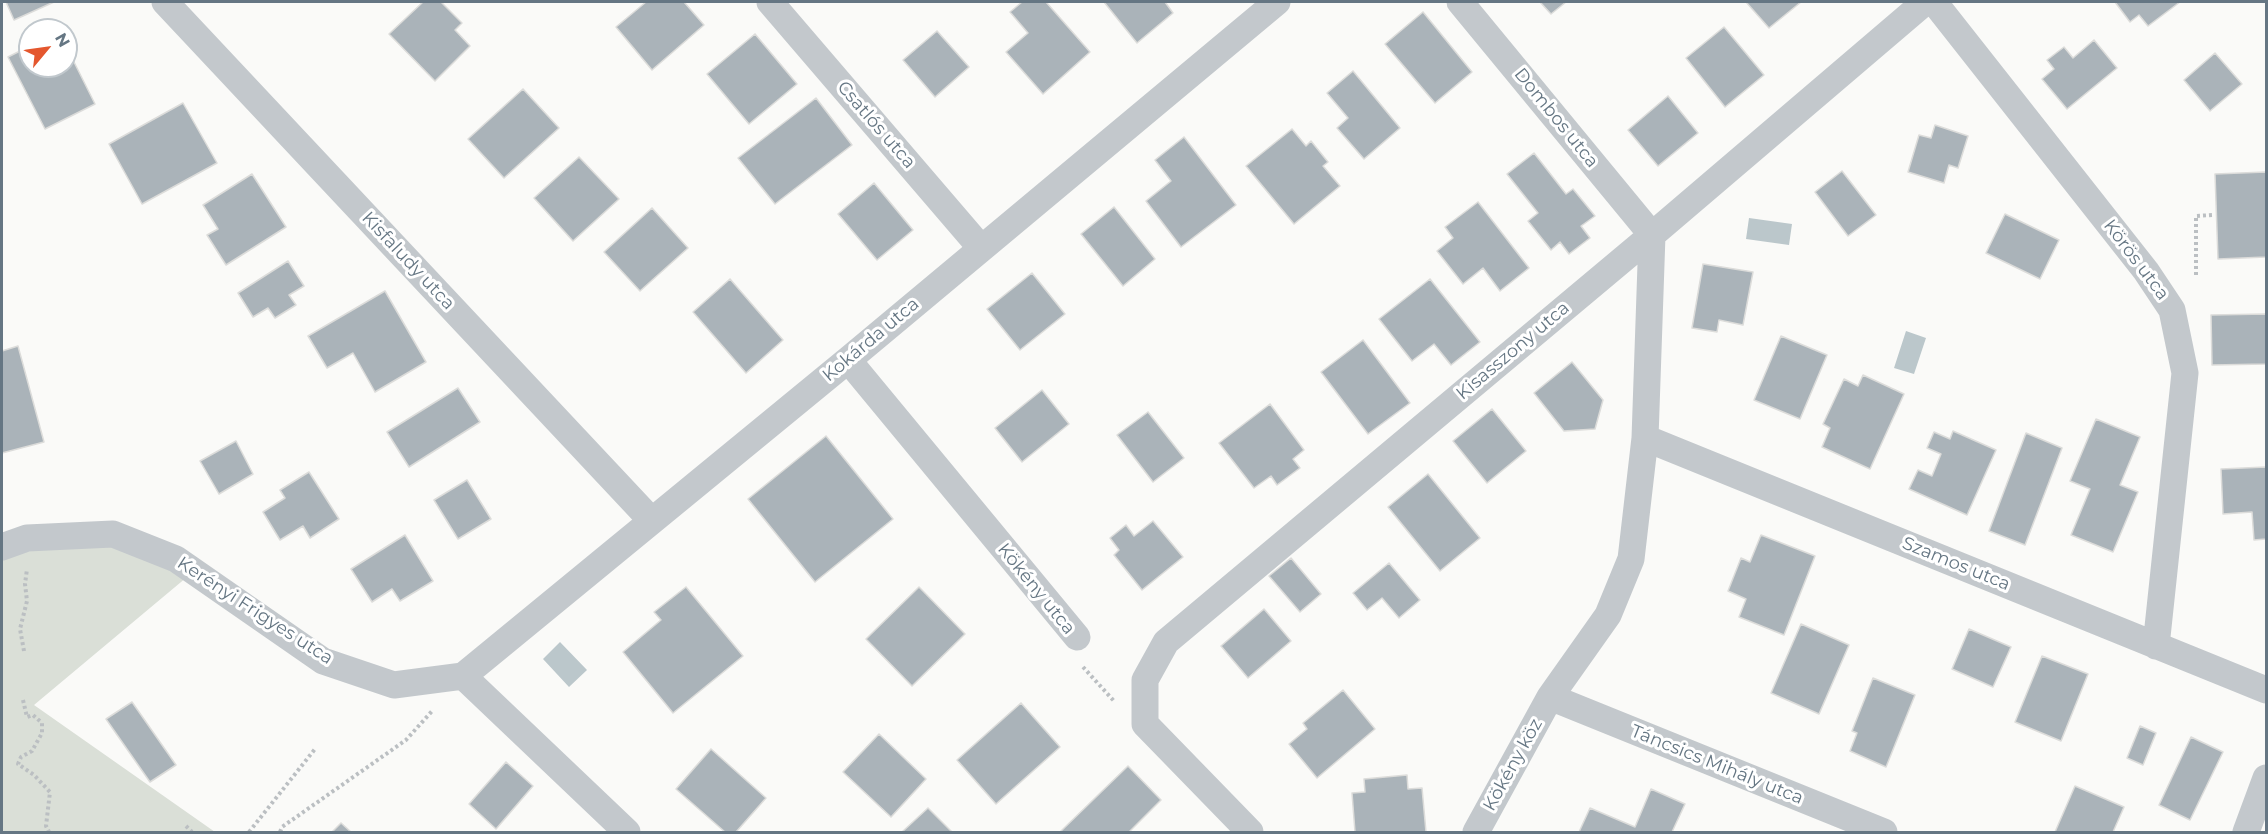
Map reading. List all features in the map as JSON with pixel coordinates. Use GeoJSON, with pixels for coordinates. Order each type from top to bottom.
{"type":"FeatureCollection","features":[{"type":"Feature","properties":{"kind":"street","name":"Kisfaludy utca"},"geometry":{"type":"LineString","coordinates":[[165,2],[651,521]]}},
{"type":"Feature","properties":{"kind":"street","name":"Csatlós utca"},"geometry":{"type":"LineString","coordinates":[[770,2],[981,248]]}},
{"type":"Feature","properties":{"kind":"street","name":"Kokárda utca"},"geometry":{"type":"LineString","coordinates":[[463,676],[848,360],[1277,2]]}},
{"type":"Feature","properties":{"kind":"street","name":"Dombos utca"},"geometry":{"type":"LineString","coordinates":[[1460,2],[1652,235]]}},
{"type":"Feature","properties":{"kind":"street","name":"Kisasszony utca"},"geometry":{"type":"LineString","coordinates":[[1145,724],[1145,680],[1167,642],[1652,235],[1925,2]]}},
{"type":"Feature","properties":{"kind":"street","name":"Körös utca"},"geometry":{"type":"LineString","coordinates":[[1934,2],[2146,271],[2172,310],[2185,373],[2156,646]]}},
{"type":"Feature","properties":{"kind":"street","name":"Kökény köz"},"geometry":{"type":"LineString","coordinates":[[1476,832],[1551,697],[1608,615],[1631,559],[1645,438],[1652,235]]}},
{"type":"Feature","properties":{"kind":"street","name":"Kökény utca"},"geometry":{"type":"LineString","coordinates":[[848,360],[1077,637]]}},
{"type":"Feature","properties":{"kind":"street","name":"Szamos utca"},"geometry":{"type":"LineString","coordinates":[[1645,438],[2266,690]]}},
{"type":"Feature","properties":{"kind":"street","name":"Kerényi Frigyes utca"},"geometry":{"type":"LineString","coordinates":[[2,547],[27,538],[112,534],[176,559],[323,661],[394,685],[463,676]]}},
{"type":"Feature","properties":{"kind":"street"},"geometry":{"type":"LineString","coordinates":[[463,676],[627,832]]}},
{"type":"Feature","properties":{"kind":"street","name":"Táncsics Mihály utca"},"geometry":{"type":"LineString","coordinates":[[1551,697],[1884,832]]}},
{"type":"Feature","properties":{"kind":"street"},"geometry":{"type":"LineString","coordinates":[[1145,724],[1250,832]]}},
{"type":"Feature","properties":{"kind":"street"},"geometry":{"type":"LineString","coordinates":[[2246,832],[2266,778]]}},
{"type":"Feature","properties":{"kind":"path"},"geometry":{"type":"LineString","coordinates":[[2196,275],[2196,216],[2212,215]]}},
{"type":"Feature","properties":{"kind":"path"},"geometry":{"type":"LineString","coordinates":[[24,651],[21,629],[27,601],[25,584],[28,560],[27,538]]}},
{"type":"Feature","properties":{"kind":"path","name":"Kökény utca"},"geometry":{"type":"LineString","coordinates":[[1077,637],[1075,658],[1131,719],[1145,724]]}},
{"type":"Feature","properties":{"kind":"path"},"geometry":{"type":"LineString","coordinates":[[280,832],[282,827],[406,740],[463,676]]}},
{"type":"Feature","properties":{"kind":"path"},"geometry":{"type":"LineString","coordinates":[[23,700],[27,717],[33,715],[42,723],[42,733],[32,751],[21,757],[18,764],[34,775],[50,792],[46,826],[49,832]]}},
{"type":"Feature","properties":{"kind":"path"},"geometry":{"type":"LineString","coordinates":[[249,832],[315,749]]}},
{"type":"Feature","properties":{"kind":"path"},"geometry":{"type":"LineString","coordinates":[[186,826],[192,832]]}},
{"type":"Feature","properties":{"kind":"shaded area"},"geometry":{"type":"Polygon","coordinates":[[[1749,218],[1792,224],[1789,245],[1746,239],[1749,218]]]}},
{"type":"Feature","properties":{"kind":"shaded area"},"geometry":{"type":"Polygon","coordinates":[[[1906,331],[1926,338],[1914,374],[1894,368],[1906,331]]]}},
{"type":"Feature","properties":{"kind":"shaded area"},"geometry":{"type":"Polygon","coordinates":[[[113,534],[193,572],[34,705],[215,832],[2,832],[2,547],[113,534]]]}},
{"type":"Feature","properties":{"kind":"shaded area"},"geometry":{"type":"Polygon","coordinates":[[[560,642],[587,670],[569,687],[543,659],[560,642]]]}},
{"type":"Feature","properties":{"kind":"building"},"geometry":{"type":"Polygon","coordinates":[[[6,2],[54,2],[18,18],[14,20],[6,2]]]}},
{"type":"Feature","properties":{"kind":"building"},"geometry":{"type":"Polygon","coordinates":[[[423,2],[441,2],[462,23],[455,30],[470,46],[435,81],[389,34],[423,2]]]}},
{"type":"Feature","properties":{"kind":"building"},"geometry":{"type":"Polygon","coordinates":[[[646,2],[684,2],[704,25],[652,70],[616,27],[646,2]]]}},
{"type":"Feature","properties":{"kind":"building"},"geometry":{"type":"Polygon","coordinates":[[[1022,2],[1046,2],[1090,52],[1043,94],[1006,52],[1028,33],[1010,12],[1022,2]]]}},
{"type":"Feature","properties":{"kind":"building"},"geometry":{"type":"Polygon","coordinates":[[[1104,2],[1165,2],[1173,13],[1137,43],[1104,2]]]}},
{"type":"Feature","properties":{"kind":"building"},"geometry":{"type":"Polygon","coordinates":[[[1540,2],[1566,2],[1551,14],[1540,2]]]}},
{"type":"Feature","properties":{"kind":"building"},"geometry":{"type":"Polygon","coordinates":[[[1746,2],[1801,2],[1769,28],[1746,2]]]}},
{"type":"Feature","properties":{"kind":"building"},"geometry":{"type":"Polygon","coordinates":[[[2115,2],[2180,2],[2148,26],[2139,15],[2130,22],[2115,2]]]}},
{"type":"Feature","properties":{"kind":"building"},"geometry":{"type":"Polygon","coordinates":[[[1423,12],[1472,72],[1435,103],[1385,44],[1423,12]]]}},
{"type":"Feature","properties":{"kind":"building"},"geometry":{"type":"Polygon","coordinates":[[[1724,27],[1764,75],[1725,107],[1686,58],[1724,27]]]}},
{"type":"Feature","properties":{"kind":"building"},"geometry":{"type":"Polygon","coordinates":[[[937,31],[969,67],[935,97],[903,60],[937,31]]]}},
{"type":"Feature","properties":{"kind":"building"},"geometry":{"type":"Polygon","coordinates":[[[755,34],[797,84],[749,124],[707,74],[755,34]]]}},
{"type":"Feature","properties":{"kind":"building"},"geometry":{"type":"Polygon","coordinates":[[[2094,40],[2117,68],[2067,109],[2042,79],[2054,69],[2047,60],[2064,47],[2073,58],[2094,40]]]}},
{"type":"Feature","properties":{"kind":"building"},"geometry":{"type":"Polygon","coordinates":[[[18,52],[18,76],[8,57],[18,52]]]}},
{"type":"Feature","properties":{"kind":"building"},"geometry":{"type":"Polygon","coordinates":[[[2215,53],[2242,84],[2210,111],[2184,80],[2215,53]]]}},
{"type":"Feature","properties":{"kind":"building"},"geometry":{"type":"Polygon","coordinates":[[[78,70],[95,104],[45,129],[19,78],[78,78],[78,70]]]}},
{"type":"Feature","properties":{"kind":"building"},"geometry":{"type":"Polygon","coordinates":[[[1353,71],[1400,128],[1364,159],[1337,128],[1348,118],[1327,93],[1353,71]]]}},
{"type":"Feature","properties":{"kind":"building"},"geometry":{"type":"Polygon","coordinates":[[[523,89],[559,128],[504,178],[468,139],[523,89]]]}},
{"type":"Feature","properties":{"kind":"building"},"geometry":{"type":"Polygon","coordinates":[[[1668,96],[1698,133],[1658,166],[1628,130],[1668,96]]]}},
{"type":"Feature","properties":{"kind":"building"},"geometry":{"type":"Polygon","coordinates":[[[816,98],[852,145],[775,204],[738,158],[816,98]]]}},
{"type":"Feature","properties":{"kind":"building"},"geometry":{"type":"Polygon","coordinates":[[[183,103],[217,163],[142,204],[109,144],[183,103]]]}},
{"type":"Feature","properties":{"kind":"building"},"geometry":{"type":"Polygon","coordinates":[[[1935,125],[1968,136],[1958,168],[1949,165],[1944,183],[1908,172],[1919,135],[1931,138],[1935,125]]]}},
{"type":"Feature","properties":{"kind":"building"},"geometry":{"type":"Polygon","coordinates":[[[1292,129],[1306,146],[1311,141],[1328,162],[1323,166],[1340,186],[1294,224],[1246,166],[1292,129]]]}},
{"type":"Feature","properties":{"kind":"building"},"geometry":{"type":"Polygon","coordinates":[[[1184,137],[1236,205],[1181,247],[1146,201],[1171,181],[1155,160],[1184,137]]]}},
{"type":"Feature","properties":{"kind":"building"},"geometry":{"type":"Polygon","coordinates":[[[1534,153],[1566,194],[1573,189],[1595,216],[1581,226],[1590,238],[1569,254],[1560,242],[1551,250],[1528,221],[1538,213],[1507,174],[1534,153]]]}},
{"type":"Feature","properties":{"kind":"building"},"geometry":{"type":"Polygon","coordinates":[[[579,157],[619,199],[573,241],[534,198],[579,157]]]}},
{"type":"Feature","properties":{"kind":"building"},"geometry":{"type":"Polygon","coordinates":[[[1842,171],[1876,215],[1848,236],[1815,192],[1842,171]]]}},
{"type":"Feature","properties":{"kind":"building"},"geometry":{"type":"Polygon","coordinates":[[[2266,172],[2266,257],[2218,259],[2215,174],[2266,172]]]}},
{"type":"Feature","properties":{"kind":"building"},"geometry":{"type":"Polygon","coordinates":[[[252,174],[286,227],[226,265],[207,235],[218,229],[203,205],[252,174]]]}},
{"type":"Feature","properties":{"kind":"building"},"geometry":{"type":"Polygon","coordinates":[[[874,183],[913,230],[877,260],[838,214],[874,183]]]}},
{"type":"Feature","properties":{"kind":"building"},"geometry":{"type":"Polygon","coordinates":[[[1478,202],[1529,268],[1500,291],[1483,268],[1463,284],[1437,251],[1453,238],[1445,227],[1478,202]]]}},
{"type":"Feature","properties":{"kind":"building"},"geometry":{"type":"Polygon","coordinates":[[[1114,207],[1155,259],[1123,286],[1081,234],[1114,207]]]}},
{"type":"Feature","properties":{"kind":"building"},"geometry":{"type":"Polygon","coordinates":[[[652,208],[688,248],[640,291],[604,252],[652,208]]]}},
{"type":"Feature","properties":{"kind":"building"},"geometry":{"type":"Polygon","coordinates":[[[2005,214],[2059,240],[2040,279],[1986,253],[2005,214]]]}},
{"type":"Feature","properties":{"kind":"building"},"geometry":{"type":"Polygon","coordinates":[[[288,261],[304,286],[289,295],[296,305],[275,318],[268,308],[253,317],[238,293],[288,261]]]}},
{"type":"Feature","properties":{"kind":"building"},"geometry":{"type":"Polygon","coordinates":[[[1703,264],[1753,272],[1743,325],[1719,320],[1717,332],[1692,328],[1703,264]]]}},
{"type":"Feature","properties":{"kind":"building"},"geometry":{"type":"Polygon","coordinates":[[[1032,273],[1065,314],[1020,350],[987,309],[1032,273]]]}},
{"type":"Feature","properties":{"kind":"building"},"geometry":{"type":"Polygon","coordinates":[[[730,279],[783,340],[746,373],[693,312],[730,279]]]}},
{"type":"Feature","properties":{"kind":"building"},"geometry":{"type":"Polygon","coordinates":[[[1430,279],[1480,342],[1451,365],[1434,344],[1412,361],[1379,319],[1430,279]]]}},
{"type":"Feature","properties":{"kind":"building"},"geometry":{"type":"Polygon","coordinates":[[[385,291],[426,362],[375,392],[353,353],[327,368],[308,336],[385,291]]]}},
{"type":"Feature","properties":{"kind":"building"},"geometry":{"type":"Polygon","coordinates":[[[2266,314],[2266,364],[2212,365],[2211,315],[2266,314]]]}},
{"type":"Feature","properties":{"kind":"building"},"geometry":{"type":"Polygon","coordinates":[[[1781,336],[1827,355],[1800,419],[1754,400],[1781,336]]]}},
{"type":"Feature","properties":{"kind":"building"},"geometry":{"type":"Polygon","coordinates":[[[1363,340],[1410,403],[1368,434],[1321,372],[1363,340]]]}},
{"type":"Feature","properties":{"kind":"building"},"geometry":{"type":"Polygon","coordinates":[[[18,346],[44,442],[2,453],[2,351],[18,346]]]}},
{"type":"Feature","properties":{"kind":"building"},"geometry":{"type":"Polygon","coordinates":[[[1572,362],[1603,400],[1595,429],[1564,431],[1534,393],[1572,362]]]}},
{"type":"Feature","properties":{"kind":"building"},"geometry":{"type":"Polygon","coordinates":[[[1863,375],[1904,394],[1870,469],[1822,447],[1830,428],[1823,424],[1844,379],[1858,386],[1863,375]]]}},
{"type":"Feature","properties":{"kind":"building"},"geometry":{"type":"Polygon","coordinates":[[[458,388],[480,422],[409,467],[387,432],[458,388]]]}},
{"type":"Feature","properties":{"kind":"building"},"geometry":{"type":"Polygon","coordinates":[[[1042,390],[1069,424],[1022,462],[995,428],[1042,390]]]}},
{"type":"Feature","properties":{"kind":"building"},"geometry":{"type":"Polygon","coordinates":[[[1270,404],[1304,450],[1293,459],[1300,468],[1277,485],[1271,476],[1254,488],[1219,443],[1270,404]]]}},
{"type":"Feature","properties":{"kind":"building"},"geometry":{"type":"Polygon","coordinates":[[[1492,409],[1526,451],[1487,483],[1453,441],[1492,409]]]}},
{"type":"Feature","properties":{"kind":"building"},"geometry":{"type":"Polygon","coordinates":[[[1148,412],[1184,458],[1153,482],[1117,435],[1148,412]]]}},
{"type":"Feature","properties":{"kind":"building"},"geometry":{"type":"Polygon","coordinates":[[[2096,419],[2140,437],[2120,485],[2138,492],[2113,552],[2071,535],[2090,489],[2070,481],[2096,419]]]}},
{"type":"Feature","properties":{"kind":"building"},"geometry":{"type":"Polygon","coordinates":[[[1953,431],[1996,450],[1967,515],[1909,489],[1918,470],[1932,476],[1941,454],[1927,448],[1934,432],[1950,439],[1953,431]]]}},
{"type":"Feature","properties":{"kind":"building"},"geometry":{"type":"Polygon","coordinates":[[[2026,433],[2062,448],[2025,545],[1989,531],[2026,433]]]}},
{"type":"Feature","properties":{"kind":"building"},"geometry":{"type":"Polygon","coordinates":[[[826,436],[893,519],[815,582],[748,499],[826,436]]]}},
{"type":"Feature","properties":{"kind":"building"},"geometry":{"type":"Polygon","coordinates":[[[236,441],[253,474],[219,494],[200,461],[236,441]]]}},
{"type":"Feature","properties":{"kind":"building"},"geometry":{"type":"Polygon","coordinates":[[[2266,467],[2266,539],[2254,540],[2252,512],[2223,514],[2221,469],[2266,467]]]}},
{"type":"Feature","properties":{"kind":"building"},"geometry":{"type":"Polygon","coordinates":[[[309,472],[339,519],[310,538],[303,526],[280,540],[263,512],[285,498],[280,490],[309,472]]]}},
{"type":"Feature","properties":{"kind":"building"},"geometry":{"type":"Polygon","coordinates":[[[1428,474],[1480,538],[1440,571],[1388,507],[1428,474]]]}},
{"type":"Feature","properties":{"kind":"building"},"geometry":{"type":"Polygon","coordinates":[[[467,480],[491,519],[458,539],[434,500],[467,480]]]}},
{"type":"Feature","properties":{"kind":"building"},"geometry":{"type":"Polygon","coordinates":[[[1153,521],[1183,557],[1142,590],[1114,555],[1119,550],[1110,538],[1126,525],[1134,536],[1153,521]]]}},
{"type":"Feature","properties":{"kind":"building"},"geometry":{"type":"Polygon","coordinates":[[[405,535],[433,581],[400,601],[392,589],[372,602],[351,569],[405,535]]]}},
{"type":"Feature","properties":{"kind":"building"},"geometry":{"type":"Polygon","coordinates":[[[1761,535],[1815,556],[1784,635],[1739,617],[1746,599],[1728,591],[1741,558],[1750,562],[1761,535]]]}},
{"type":"Feature","properties":{"kind":"building"},"geometry":{"type":"Polygon","coordinates":[[[1291,558],[1321,594],[1300,612],[1269,576],[1291,558]]]}},
{"type":"Feature","properties":{"kind":"building"},"geometry":{"type":"Polygon","coordinates":[[[1389,563],[1420,600],[1399,618],[1382,598],[1367,610],[1353,593],[1389,563]]]}},
{"type":"Feature","properties":{"kind":"building"},"geometry":{"type":"Polygon","coordinates":[[[686,587],[743,656],[673,713],[623,652],[661,620],[654,612],[686,587]]]}},
{"type":"Feature","properties":{"kind":"building"},"geometry":{"type":"Polygon","coordinates":[[[919,587],[965,634],[912,686],[866,639],[919,587]]]}},
{"type":"Feature","properties":{"kind":"building"},"geometry":{"type":"Polygon","coordinates":[[[1264,609],[1291,641],[1248,678],[1221,646],[1264,609]]]}},
{"type":"Feature","properties":{"kind":"building"},"geometry":{"type":"Polygon","coordinates":[[[1801,624],[1849,645],[1819,714],[1771,693],[1801,624]]]}},
{"type":"Feature","properties":{"kind":"building"},"geometry":{"type":"Polygon","coordinates":[[[1969,629],[2011,647],[1993,687],[1952,669],[1969,629]]]}},
{"type":"Feature","properties":{"kind":"building"},"geometry":{"type":"Polygon","coordinates":[[[2042,656],[2088,674],[2061,741],[2015,722],[2042,656]]]}},
{"type":"Feature","properties":{"kind":"building"},"geometry":{"type":"Polygon","coordinates":[[[1873,678],[1915,695],[1886,767],[1850,751],[1857,733],[1852,731],[1873,678]]]}},
{"type":"Feature","properties":{"kind":"building"},"geometry":{"type":"Polygon","coordinates":[[[1343,690],[1375,729],[1317,778],[1289,744],[1307,729],[1303,723],[1343,690]]]}},
{"type":"Feature","properties":{"kind":"building"},"geometry":{"type":"Polygon","coordinates":[[[132,702],[176,765],[150,782],[106,719],[132,702]]]}},
{"type":"Feature","properties":{"kind":"building"},"geometry":{"type":"Polygon","coordinates":[[[1021,703],[1060,747],[996,804],[957,760],[1021,703]]]}},
{"type":"Feature","properties":{"kind":"building"},"geometry":{"type":"Polygon","coordinates":[[[2140,726],[2156,733],[2143,765],[2127,758],[2140,726]]]}},
{"type":"Feature","properties":{"kind":"building"},"geometry":{"type":"Polygon","coordinates":[[[879,734],[926,779],[891,817],[843,772],[879,734]]]}},
{"type":"Feature","properties":{"kind":"building"},"geometry":{"type":"Polygon","coordinates":[[[2191,737],[2223,752],[2190,820],[2159,805],[2191,737]]]}},
{"type":"Feature","properties":{"kind":"building"},"geometry":{"type":"Polygon","coordinates":[[[711,749],[766,798],[736,832],[725,832],[676,789],[711,749]]]}},
{"type":"Feature","properties":{"kind":"building"},"geometry":{"type":"Polygon","coordinates":[[[506,762],[533,786],[496,829],[469,804],[506,762]]]}},
{"type":"Feature","properties":{"kind":"building"},"geometry":{"type":"Polygon","coordinates":[[[1128,766],[1161,800],[1129,832],[1060,832],[1128,766]]]}},
{"type":"Feature","properties":{"kind":"building"},"geometry":{"type":"Polygon","coordinates":[[[1407,775],[1408,789],[1422,788],[1426,832],[1355,832],[1352,793],[1365,792],[1364,779],[1407,775]]]}},
{"type":"Feature","properties":{"kind":"building"},"geometry":{"type":"Polygon","coordinates":[[[2075,786],[2124,807],[2113,832],[2055,832],[2075,786]]]}},
{"type":"Feature","properties":{"kind":"building"},"geometry":{"type":"Polygon","coordinates":[[[1651,789],[1685,804],[1672,832],[1579,832],[1590,808],[1635,827],[1651,789]]]}},
{"type":"Feature","properties":{"kind":"building"},"geometry":{"type":"Polygon","coordinates":[[[928,808],[952,832],[902,832],[928,808]]]}},
{"type":"Feature","properties":{"kind":"building"},"geometry":{"type":"Polygon","coordinates":[[[341,823],[351,832],[332,832],[341,823]]]}}]}
